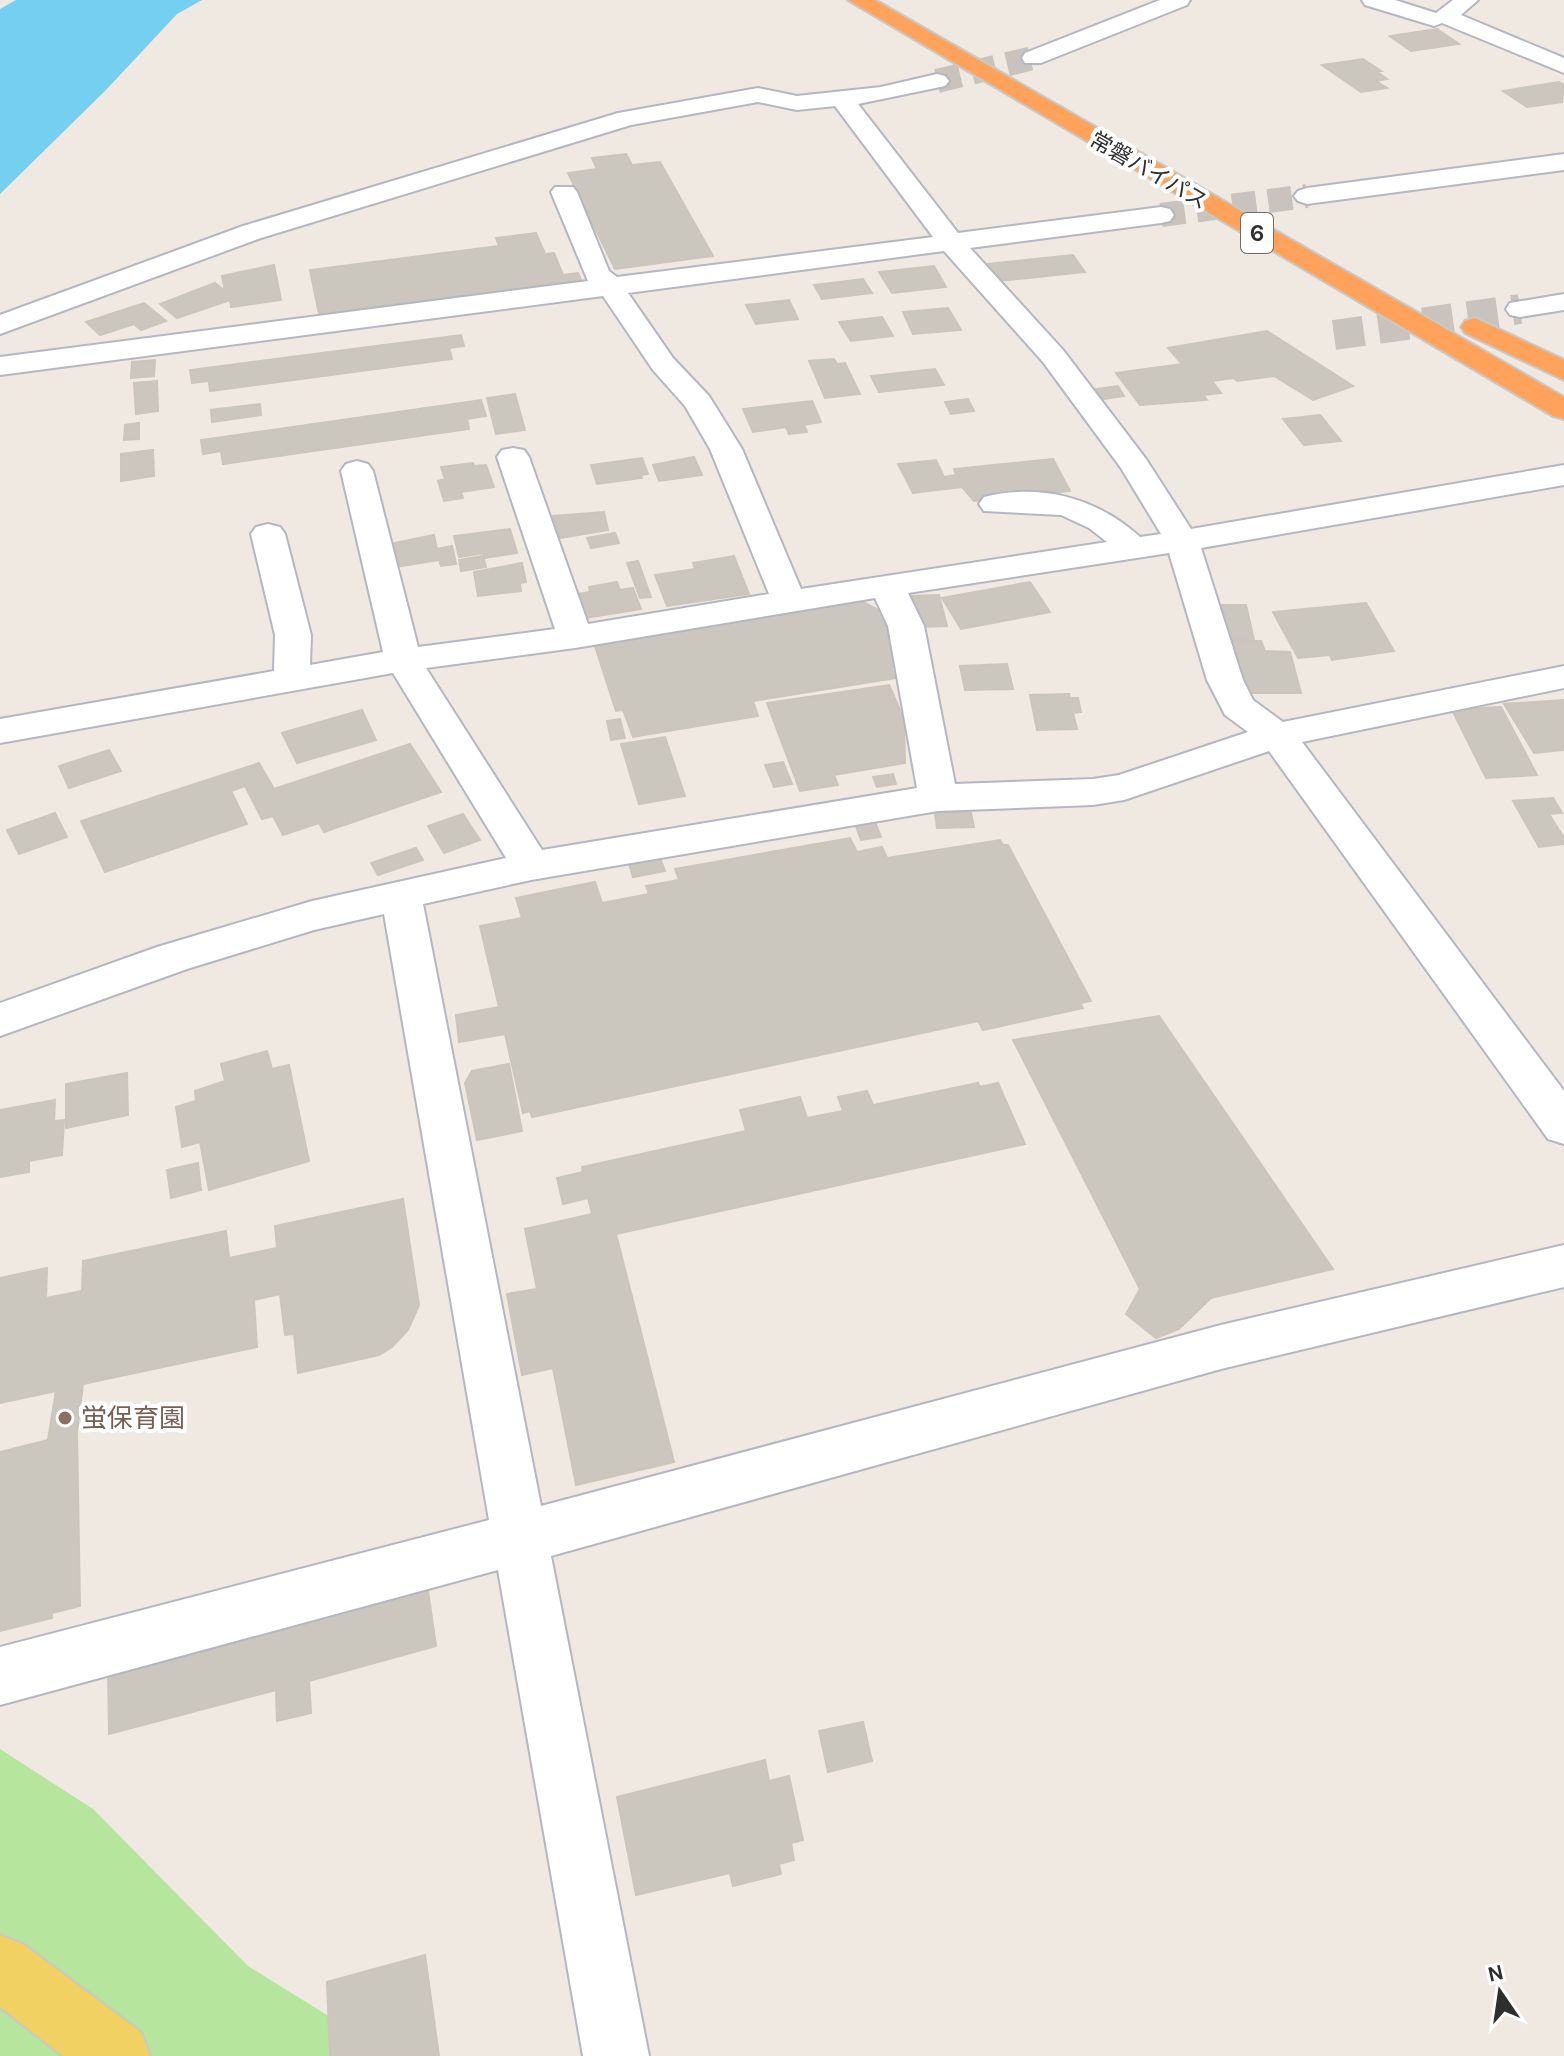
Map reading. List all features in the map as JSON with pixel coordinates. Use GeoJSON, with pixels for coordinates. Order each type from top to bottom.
{"type":"FeatureCollection","features":[{"type":"Feature","properties":{"kind":"highway","name":"常磐バイパス"},"geometry":{"type":"LineString","coordinates":[[859,0],[1564,410]]}},
{"type":"Feature","properties":{"kind":"highway","name":"常磐バイパス"},"geometry":{"type":"LineString","coordinates":[[901,0],[1564,384]]}},
{"type":"Feature","properties":{"kind":"highway"},"geometry":{"type":"LineString","coordinates":[[1217,210],[1275,256],[1564,429]]}},
{"type":"Feature","properties":{"kind":"highway"},"geometry":{"type":"LineString","coordinates":[[1419,300],[1564,371]]}},
{"type":"Feature","properties":{"kind":"main road"},"geometry":{"type":"LineString","coordinates":[[0,1967],[117,2056]]}},
{"type":"Feature","properties":{"kind":"street"},"geometry":{"type":"LineString","coordinates":[[1033,58],[1179,0]]}},
{"type":"Feature","properties":{"kind":"street"},"geometry":{"type":"LineString","coordinates":[[1373,0],[1434,19]]}},
{"type":"Feature","properties":{"kind":"street"},"geometry":{"type":"LineString","coordinates":[[1467,0],[1445,16],[1564,66]]}},
{"type":"Feature","properties":{"kind":"street"},"geometry":{"type":"LineString","coordinates":[[0,325],[252,232],[627,118],[758,95],[797,103],[881,94],[937,81]]}},
{"type":"Feature","properties":{"kind":"street"},"geometry":{"type":"LineString","coordinates":[[841,98],[952,244],[1053,356],[1135,466],[1182,541],[1225,680],[1238,707],[1277,735],[1564,1126]]}},
{"type":"Feature","properties":{"kind":"street"},"geometry":{"type":"LineString","coordinates":[[1307,196],[1564,162]]}},
{"type":"Feature","properties":{"kind":"street"},"geometry":{"type":"LineString","coordinates":[[564,192],[597,275],[610,286],[663,364],[698,402],[726,449],[789,601]]}},
{"type":"Feature","properties":{"kind":"street"},"geometry":{"type":"LineString","coordinates":[[0,366],[1161,215]]}},
{"type":"Feature","properties":{"kind":"street"},"geometry":{"type":"LineString","coordinates":[[1520,309],[1564,302]]}},
{"type":"Feature","properties":{"kind":"street"},"geometry":{"type":"LineString","coordinates":[[513,457],[575,637]]}},
{"type":"Feature","properties":{"kind":"street"},"geometry":{"type":"LineString","coordinates":[[357,471],[403,660],[531,866]]}},
{"type":"Feature","properties":{"kind":"street"},"geometry":{"type":"LineString","coordinates":[[0,731],[403,660],[575,637],[1133,549],[1564,475]]}},
{"type":"Feature","properties":{"kind":"street"},"geometry":{"type":"LineString","coordinates":[[995,504],[1062,502],[1085,511],[1133,549]]}},
{"type":"Feature","properties":{"kind":"street"},"geometry":{"type":"LineString","coordinates":[[268,534],[293,635],[292,680]]}},
{"type":"Feature","properties":{"kind":"street"},"geometry":{"type":"LineString","coordinates":[[887,586],[906,626],[938,798]]}},
{"type":"Feature","properties":{"kind":"street"},"geometry":{"type":"LineString","coordinates":[[0,1020],[172,958],[312,916],[531,866],[938,798],[1093,792],[1124,787],[1277,735],[1564,677]]}},
{"type":"Feature","properties":{"kind":"street"},"geometry":{"type":"LineString","coordinates":[[401,895],[616,2056]]}},
{"type":"Feature","properties":{"kind":"street"},"geometry":{"type":"LineString","coordinates":[[0,1676],[1221,1347],[1564,1266]]}},
{"type":"Feature","properties":{"kind":"green space"},"geometry":{"type":"Polygon","coordinates":[[[0,1749],[93,1809],[248,1966],[393,2056],[0,2056],[0,1749]]]}},
{"type":"Feature","properties":{"kind":"water"},"geometry":{"type":"Polygon","coordinates":[[[16,0],[202,0],[177,14],[105,91],[0,194],[0,9],[16,0]]]}},
{"type":"Feature","properties":{"kind":"building"},"geometry":{"type":"Polygon","coordinates":[[[1437,29],[1459,44],[1411,51],[1390,36],[1437,29]]]}},
{"type":"Feature","properties":{"kind":"building"},"geometry":{"type":"Polygon","coordinates":[[[1363,59],[1381,71],[1376,71],[1387,79],[1376,81],[1387,88],[1361,92],[1322,65],[1363,59]]]}},
{"type":"Feature","properties":{"kind":"building"},"geometry":{"type":"Polygon","coordinates":[[[1559,82],[1564,85],[1562,102],[1527,107],[1503,91],[1559,82]]]}},
{"type":"Feature","properties":{"kind":"building"},"geometry":{"type":"Polygon","coordinates":[[[626,154],[632,165],[660,162],[713,256],[615,269],[568,173],[597,169],[592,158],[626,154]]]}},
{"type":"Feature","properties":{"kind":"building"},"geometry":{"type":"Polygon","coordinates":[[[536,233],[545,254],[554,253],[563,275],[578,273],[581,280],[319,314],[310,270],[499,246],[496,238],[536,233]]]}},
{"type":"Feature","properties":{"kind":"building"},"geometry":{"type":"Polygon","coordinates":[[[1073,255],[1085,272],[998,281],[987,264],[1073,255]]]}},
{"type":"Feature","properties":{"kind":"building"},"geometry":{"type":"Polygon","coordinates":[[[274,265],[281,300],[231,307],[230,300],[177,318],[160,304],[215,283],[225,291],[222,276],[274,265]]]}},
{"type":"Feature","properties":{"kind":"building"},"geometry":{"type":"Polygon","coordinates":[[[934,266],[946,287],[892,293],[879,272],[934,266]]]}},
{"type":"Feature","properties":{"kind":"building"},"geometry":{"type":"Polygon","coordinates":[[[863,279],[872,293],[822,299],[814,285],[863,279]]]}},
{"type":"Feature","properties":{"kind":"building"},"geometry":{"type":"Polygon","coordinates":[[[789,300],[798,319],[756,324],[746,305],[789,300]]]}},
{"type":"Feature","properties":{"kind":"building"},"geometry":{"type":"Polygon","coordinates":[[[144,303],[166,321],[141,330],[134,324],[100,335],[86,322],[144,303]]]}},
{"type":"Feature","properties":{"kind":"building"},"geometry":{"type":"Polygon","coordinates":[[[948,308],[961,330],[913,334],[903,312],[948,308]]]}},
{"type":"Feature","properties":{"kind":"building"},"geometry":{"type":"Polygon","coordinates":[[[882,317],[893,336],[851,341],[839,322],[882,317]]]}},
{"type":"Feature","properties":{"kind":"building"},"geometry":{"type":"Polygon","coordinates":[[[1267,331],[1353,386],[1313,400],[1274,376],[1237,381],[1234,378],[1212,381],[1221,393],[1203,395],[1207,400],[1140,405],[1116,373],[1182,364],[1168,348],[1267,331]]]}},
{"type":"Feature","properties":{"kind":"building"},"geometry":{"type":"Polygon","coordinates":[[[461,335],[464,346],[449,348],[452,359],[210,391],[209,381],[192,383],[190,370],[461,335]]]}},
{"type":"Feature","properties":{"kind":"building"},"geometry":{"type":"Polygon","coordinates":[[[834,359],[837,364],[845,363],[860,394],[825,398],[809,361],[834,359]]]}},
{"type":"Feature","properties":{"kind":"building"},"geometry":{"type":"Polygon","coordinates":[[[155,360],[154,376],[131,378],[132,362],[155,360]]]}},
{"type":"Feature","properties":{"kind":"building"},"geometry":{"type":"Polygon","coordinates":[[[935,369],[944,385],[879,392],[871,376],[935,369]]]}},
{"type":"Feature","properties":{"kind":"building"},"geometry":{"type":"Polygon","coordinates":[[[157,381],[158,411],[136,414],[134,383],[157,381]]]}},
{"type":"Feature","properties":{"kind":"building"},"geometry":{"type":"Polygon","coordinates":[[[1118,386],[1124,396],[1097,400],[1090,390],[1118,386]]]}},
{"type":"Feature","properties":{"kind":"building"},"geometry":{"type":"Polygon","coordinates":[[[515,394],[525,430],[496,434],[487,398],[515,394]]]}},
{"type":"Feature","properties":{"kind":"building"},"geometry":{"type":"Polygon","coordinates":[[[968,399],[974,411],[951,414],[945,402],[968,399]]]}},
{"type":"Feature","properties":{"kind":"building"},"geometry":{"type":"Polygon","coordinates":[[[481,400],[486,416],[467,419],[469,429],[223,464],[221,451],[203,454],[201,440],[481,400]]]}},
{"type":"Feature","properties":{"kind":"building"},"geometry":{"type":"Polygon","coordinates":[[[812,401],[821,422],[804,425],[807,432],[789,434],[786,427],[753,432],[743,409],[812,401]]]}},
{"type":"Feature","properties":{"kind":"building"},"geometry":{"type":"Polygon","coordinates":[[[260,404],[261,415],[212,422],[211,410],[260,404]]]}},
{"type":"Feature","properties":{"kind":"building"},"geometry":{"type":"Polygon","coordinates":[[[1320,415],[1341,441],[1304,445],[1283,419],[1320,415]]]}},
{"type":"Feature","properties":{"kind":"building"},"geometry":{"type":"Polygon","coordinates":[[[139,423],[139,439],[124,440],[125,425],[139,423]]]}},
{"type":"Feature","properties":{"kind":"building"},"geometry":{"type":"Polygon","coordinates":[[[153,450],[154,476],[121,481],[121,454],[153,450]]]}},
{"type":"Feature","properties":{"kind":"building"},"geometry":{"type":"Polygon","coordinates":[[[694,457],[702,475],[659,481],[653,465],[694,457]]]}},
{"type":"Feature","properties":{"kind":"building"},"geometry":{"type":"Polygon","coordinates":[[[642,458],[648,474],[641,475],[642,478],[597,484],[591,465],[642,458]]]}},
{"type":"Feature","properties":{"kind":"building"},"geometry":{"type":"Polygon","coordinates":[[[1053,459],[1070,491],[974,501],[962,487],[913,493],[898,464],[936,460],[944,477],[956,475],[954,469],[1053,459]]]}},
{"type":"Feature","properties":{"kind":"building"},"geometry":{"type":"Polygon","coordinates":[[[473,463],[474,466],[486,465],[494,487],[461,492],[463,498],[444,501],[438,481],[445,479],[441,467],[473,463]]]}},
{"type":"Feature","properties":{"kind":"building"},"geometry":{"type":"Polygon","coordinates":[[[604,512],[608,530],[560,538],[553,516],[604,512]]]}},
{"type":"Feature","properties":{"kind":"building"},"geometry":{"type":"Polygon","coordinates":[[[510,529],[517,553],[484,558],[484,553],[459,557],[454,536],[510,529]]]}},
{"type":"Feature","properties":{"kind":"building"},"geometry":{"type":"Polygon","coordinates":[[[615,533],[619,543],[591,548],[587,538],[615,533]]]}},
{"type":"Feature","properties":{"kind":"building"},"geometry":{"type":"Polygon","coordinates":[[[434,535],[437,549],[452,546],[456,564],[441,566],[439,560],[395,567],[390,544],[434,535]]]}},
{"type":"Feature","properties":{"kind":"building"},"geometry":{"type":"Polygon","coordinates":[[[483,556],[486,567],[461,571],[459,560],[483,556]]]}},
{"type":"Feature","properties":{"kind":"building"},"geometry":{"type":"Polygon","coordinates":[[[734,556],[749,594],[667,606],[655,575],[695,569],[693,563],[734,556]]]}},
{"type":"Feature","properties":{"kind":"building"},"geometry":{"type":"Polygon","coordinates":[[[638,561],[651,597],[640,598],[627,563],[638,561]]]}},
{"type":"Feature","properties":{"kind":"building"},"geometry":{"type":"Polygon","coordinates":[[[522,563],[526,582],[520,583],[521,591],[478,596],[474,572],[522,563]]]}},
{"type":"Feature","properties":{"kind":"building"},"geometry":{"type":"Polygon","coordinates":[[[617,582],[620,590],[633,588],[641,609],[585,618],[578,594],[590,592],[589,587],[617,582]]]}},
{"type":"Feature","properties":{"kind":"building"},"geometry":{"type":"Polygon","coordinates":[[[1030,582],[1050,612],[961,629],[942,598],[1030,582]]]}},
{"type":"Feature","properties":{"kind":"building"},"geometry":{"type":"Polygon","coordinates":[[[939,595],[947,626],[920,627],[912,596],[939,595]]]}},
{"type":"Feature","properties":{"kind":"building"},"geometry":{"type":"Polygon","coordinates":[[[861,601],[884,613],[896,638],[887,639],[900,666],[891,668],[896,678],[753,701],[758,716],[633,737],[623,710],[616,711],[594,643],[861,601]]]}},
{"type":"Feature","properties":{"kind":"building"},"geometry":{"type":"Polygon","coordinates":[[[1366,603],[1394,651],[1332,660],[1330,655],[1298,658],[1273,612],[1366,603]]]}},
{"type":"Feature","properties":{"kind":"building"},"geometry":{"type":"Polygon","coordinates":[[[1217,605],[1246,605],[1254,640],[1225,639],[1217,605]]]}},
{"type":"Feature","properties":{"kind":"building"},"geometry":{"type":"Polygon","coordinates":[[[1228,641],[1261,641],[1265,651],[1290,652],[1301,693],[1238,693],[1228,641]]]}},
{"type":"Feature","properties":{"kind":"building"},"geometry":{"type":"Polygon","coordinates":[[[1007,664],[1013,689],[965,690],[960,666],[1007,664]]]}},
{"type":"Feature","properties":{"kind":"building"},"geometry":{"type":"Polygon","coordinates":[[[889,685],[904,719],[905,763],[834,775],[838,785],[800,791],[767,703],[889,685]]]}},
{"type":"Feature","properties":{"kind":"building"},"geometry":{"type":"Polygon","coordinates":[[[1069,694],[1070,698],[1078,698],[1081,712],[1073,713],[1077,729],[1037,730],[1030,695],[1069,694]]]}},
{"type":"Feature","properties":{"kind":"building"},"geometry":{"type":"Polygon","coordinates":[[[1564,700],[1564,750],[1534,753],[1504,704],[1564,700]]]}},
{"type":"Feature","properties":{"kind":"building"},"geometry":{"type":"Polygon","coordinates":[[[1501,707],[1537,775],[1486,778],[1452,710],[1501,707]]]}},
{"type":"Feature","properties":{"kind":"building"},"geometry":{"type":"Polygon","coordinates":[[[362,710],[376,740],[297,763],[282,733],[362,710]]]}},
{"type":"Feature","properties":{"kind":"building"},"geometry":{"type":"Polygon","coordinates":[[[620,719],[625,738],[611,740],[607,721],[620,719]]]}},
{"type":"Feature","properties":{"kind":"building"},"geometry":{"type":"Polygon","coordinates":[[[665,737],[685,796],[639,804],[621,744],[665,737]]]}},
{"type":"Feature","properties":{"kind":"building"},"geometry":{"type":"Polygon","coordinates":[[[410,744],[441,792],[324,832],[319,823],[283,835],[273,816],[262,819],[245,786],[231,791],[247,824],[105,872],[81,821],[259,763],[274,789],[410,744]]]}},
{"type":"Feature","properties":{"kind":"building"},"geometry":{"type":"Polygon","coordinates":[[[109,750],[121,771],[69,788],[59,766],[109,750]]]}},
{"type":"Feature","properties":{"kind":"building"},"geometry":{"type":"Polygon","coordinates":[[[783,762],[792,784],[774,787],[765,765],[783,762]]]}},
{"type":"Feature","properties":{"kind":"building"},"geometry":{"type":"Polygon","coordinates":[[[893,774],[896,784],[877,787],[873,777],[893,774]]]}},
{"type":"Feature","properties":{"kind":"building"},"geometry":{"type":"Polygon","coordinates":[[[1553,798],[1562,813],[1549,814],[1564,838],[1564,844],[1539,847],[1513,801],[1553,798]]]}},
{"type":"Feature","properties":{"kind":"building"},"geometry":{"type":"Polygon","coordinates":[[[55,813],[67,837],[19,854],[7,830],[55,813]]]}},
{"type":"Feature","properties":{"kind":"building"},"geometry":{"type":"Polygon","coordinates":[[[935,813],[971,813],[974,827],[937,828],[935,813]]]}},
{"type":"Feature","properties":{"kind":"building"},"geometry":{"type":"Polygon","coordinates":[[[463,814],[480,840],[444,853],[428,826],[463,814]]]}},
{"type":"Feature","properties":{"kind":"building"},"geometry":{"type":"Polygon","coordinates":[[[873,817],[881,837],[861,840],[854,821],[873,817]]]}},
{"type":"Feature","properties":{"kind":"building"},"geometry":{"type":"Polygon","coordinates":[[[850,838],[857,852],[882,847],[887,858],[1000,840],[1003,845],[1008,845],[1091,1001],[1080,1003],[1083,1008],[983,1030],[978,1021],[532,1117],[530,1111],[523,1113],[505,1034],[459,1042],[456,1015],[499,1007],[480,926],[522,918],[516,898],[595,882],[602,903],[649,894],[646,886],[679,880],[675,869],[850,838]]]}},
{"type":"Feature","properties":{"kind":"building"},"geometry":{"type":"Polygon","coordinates":[[[416,848],[423,860],[378,875],[371,863],[416,848]]]}},
{"type":"Feature","properties":{"kind":"building"},"geometry":{"type":"Polygon","coordinates":[[[660,858],[665,871],[633,877],[629,864],[660,858]]]}},
{"type":"Feature","properties":{"kind":"building"},"geometry":{"type":"Polygon","coordinates":[[[1159,1016],[1333,1269],[1211,1298],[1179,1329],[1156,1338],[1126,1314],[1140,1289],[1013,1040],[1159,1016]]]}},
{"type":"Feature","properties":{"kind":"building"},"geometry":{"type":"Polygon","coordinates":[[[267,1051],[272,1069],[289,1065],[309,1161],[209,1190],[200,1142],[182,1147],[176,1107],[196,1101],[195,1091],[225,1081],[221,1064],[267,1051]]]}},
{"type":"Feature","properties":{"kind":"building"},"geometry":{"type":"Polygon","coordinates":[[[509,1064],[522,1131],[477,1140],[465,1083],[472,1071],[509,1064]]]}},
{"type":"Feature","properties":{"kind":"building"},"geometry":{"type":"Polygon","coordinates":[[[127,1073],[128,1115],[66,1128],[66,1084],[127,1073]]]}},
{"type":"Feature","properties":{"kind":"building"},"geometry":{"type":"Polygon","coordinates":[[[978,1083],[980,1087],[998,1083],[1025,1144],[616,1234],[674,1462],[576,1485],[553,1368],[522,1375],[507,1294],[537,1289],[525,1229],[592,1214],[588,1198],[563,1204],[557,1178],[583,1172],[582,1167],[746,1131],[740,1110],[800,1097],[807,1118],[843,1111],[838,1097],[867,1091],[873,1105],[978,1083]]]}},
{"type":"Feature","properties":{"kind":"building"},"geometry":{"type":"Polygon","coordinates":[[[55,1100],[54,1121],[64,1120],[62,1155],[29,1161],[29,1172],[0,1177],[0,1110],[55,1100]]]}},
{"type":"Feature","properties":{"kind":"building"},"geometry":{"type":"Polygon","coordinates":[[[198,1163],[201,1190],[171,1198],[167,1170],[198,1163]]]}},
{"type":"Feature","properties":{"kind":"building","name":"蛍保育園"},"geometry":{"type":"Polygon","coordinates":[[[403,1199],[419,1305],[408,1330],[392,1347],[379,1355],[298,1373],[294,1334],[285,1335],[280,1294],[254,1300],[257,1347],[83,1384],[77,1433],[80,1606],[52,1613],[52,1618],[0,1631],[0,1452],[48,1440],[56,1391],[0,1403],[0,1278],[47,1268],[46,1298],[82,1291],[83,1261],[226,1231],[229,1258],[277,1248],[275,1226],[403,1199]]]}},
{"type":"Feature","properties":{"kind":"building"},"geometry":{"type":"Polygon","coordinates":[[[427,1584],[436,1646],[309,1681],[311,1713],[277,1721],[276,1690],[109,1734],[108,1666],[427,1584]]]}},
{"type":"Feature","properties":{"kind":"building"},"geometry":{"type":"Polygon","coordinates":[[[863,1722],[872,1761],[828,1772],[819,1731],[863,1722]]]}},
{"type":"Feature","properties":{"kind":"building"},"geometry":{"type":"Polygon","coordinates":[[[765,1760],[769,1781],[789,1776],[803,1840],[791,1843],[794,1860],[779,1864],[781,1874],[733,1886],[730,1873],[636,1895],[617,1797],[765,1760]]]}},
{"type":"Feature","properties":{"kind":"building"},"geometry":{"type":"Polygon","coordinates":[[[425,1955],[439,2056],[330,2056],[327,1982],[425,1955]]]}},
{"type":"Feature","properties":{"kind":"tunnel"},"geometry":{"type":"LineString","coordinates":[[937,81],[1033,58]]}},
{"type":"Feature","properties":{"kind":"tunnel"},"geometry":{"type":"LineString","coordinates":[[1161,215],[1307,196]]}},
{"type":"Feature","properties":{"kind":"tunnel"},"geometry":{"type":"LineString","coordinates":[[1334,335],[1520,309]]}},
{"type":"Feature","properties":{"kind":"place","name":"蛍保育園"},"geometry":{"type":"Point","coordinates":[65,1418]}}]}
